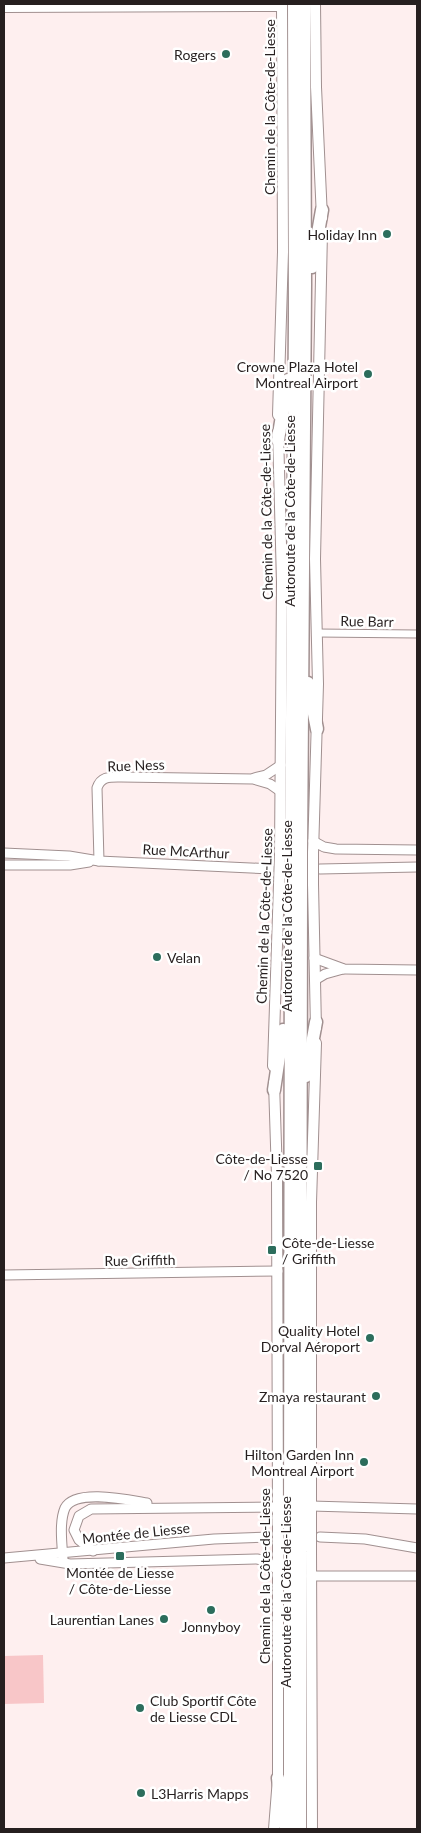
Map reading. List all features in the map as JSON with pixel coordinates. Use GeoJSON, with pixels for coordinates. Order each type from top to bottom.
{"type":"FeatureCollection","features":[{"type":"Feature","properties":{"kind":"highway","name":"Autoroute de la Côte-de-Liesse"},"geometry":{"type":"LineString","coordinates":[[286,4],[300,322],[303,657],[296,853]]}},
{"type":"Feature","properties":{"kind":"highway","name":"Autoroute de la Côte-de-Liesse"},"geometry":{"type":"LineString","coordinates":[[295,1519],[299,1138],[296,853],[304,4]]}},
{"type":"Feature","properties":{"kind":"highway"},"geometry":{"type":"LineString","coordinates":[[278,440],[322,210]]}},
{"type":"Feature","properties":{"kind":"highway"},"geometry":{"type":"LineString","coordinates":[[303,657],[317,730]]}},
{"type":"Feature","properties":{"kind":"highway","name":"Autoroute de la Côte-de-Liesse"},"geometry":{"type":"LineString","coordinates":[[290,1829],[295,1519],[290,975],[296,884]]}},
{"type":"Feature","properties":{"kind":"highway"},"geometry":{"type":"LineString","coordinates":[[274,1090],[290,975]]}},
{"type":"Feature","properties":{"kind":"highway"},"geometry":{"type":"LineString","coordinates":[[299,1138],[308,1060],[316,1022]]}},
{"type":"Feature","properties":{"kind":"highway","name":"Autoroute de la Côte-de-Liesse"},"geometry":{"type":"LineString","coordinates":[[295,1552],[300,1829]]}},
{"type":"Feature","properties":{"kind":"highway"},"geometry":{"type":"LineString","coordinates":[[278,1778],[285,1829]]}},
{"type":"Feature","properties":{"kind":"main road","name":"Chemin de la Côte-de-Liesse"},"geometry":{"type":"LineString","coordinates":[[286,4],[283,252],[278,440],[282,576],[280,791],[296,853],[296,884],[274,1090],[278,1271],[278,1507],[295,1519]]}},
{"type":"Feature","properties":{"kind":"main road"},"geometry":{"type":"LineString","coordinates":[[4,7],[286,4]]}},
{"type":"Feature","properties":{"kind":"main road","name":"Chemin de la Côte-de-Liesse"},"geometry":{"type":"LineString","coordinates":[[296,853],[313,841],[317,730],[315,559],[322,210],[316,88],[316,4]]}},
{"type":"Feature","properties":{"kind":"main road","name":"Chemin de la Côte-de-Liesse"},"geometry":{"type":"LineString","coordinates":[[295,1519],[311,1506],[311,1202],[316,1022],[314,958],[296,884]]}},
{"type":"Feature","properties":{"kind":"main road","name":"Chemin de la Côte-de-Liesse"},"geometry":{"type":"LineString","coordinates":[[295,1519],[295,1552],[311,1576],[312,1829]]}},
{"type":"Feature","properties":{"kind":"main road","name":"Chemin de la Côte-de-Liesse"},"geometry":{"type":"LineString","coordinates":[[274,1829],[278,1778],[278,1571],[295,1552]]}},
{"type":"Feature","properties":{"kind":"street","name":"Rue Barr"},"geometry":{"type":"LineString","coordinates":[[317,633],[417,634]]}},
{"type":"Feature","properties":{"kind":"street","name":"Rue Ness"},"geometry":{"type":"LineString","coordinates":[[99,861],[98,788],[104,778],[121,776],[253,778],[266,774],[281,765]]}},
{"type":"Feature","properties":{"kind":"street","name":"Rue Ness"},"geometry":{"type":"LineString","coordinates":[[253,778],[270,784],[280,791]]}},
{"type":"Feature","properties":{"kind":"street"},"geometry":{"type":"LineString","coordinates":[[313,841],[324,847],[336,849],[417,850]]}},
{"type":"Feature","properties":{"kind":"street","name":"Rue McArthur"},"geometry":{"type":"LineString","coordinates":[[4,853],[70,856],[99,861],[273,869]]}},
{"type":"Feature","properties":{"kind":"street","name":"Rue McArthur"},"geometry":{"type":"LineString","coordinates":[[4,865],[70,865],[99,861]]}},
{"type":"Feature","properties":{"kind":"street"},"geometry":{"type":"LineString","coordinates":[[320,869],[417,867]]}},
{"type":"Feature","properties":{"kind":"street"},"geometry":{"type":"LineString","coordinates":[[314,958],[344,969]]}},
{"type":"Feature","properties":{"kind":"street"},"geometry":{"type":"LineString","coordinates":[[314,980],[325,974],[344,969],[417,970]]}},
{"type":"Feature","properties":{"kind":"street","name":"Rue Griffith"},"geometry":{"type":"LineString","coordinates":[[4,1276],[278,1271]]}},
{"type":"Feature","properties":{"kind":"street"},"geometry":{"type":"LineString","coordinates":[[63,1564],[64,1514],[67,1505],[73,1500],[84,1497],[115,1498],[173,1507]]}},
{"type":"Feature","properties":{"kind":"street"},"geometry":{"type":"LineString","coordinates":[[311,1506],[417,1509]]}},
{"type":"Feature","properties":{"kind":"street"},"geometry":{"type":"LineString","coordinates":[[92,1551],[79,1540],[75,1533],[76,1522],[84,1512],[101,1508],[278,1507]]}},
{"type":"Feature","properties":{"kind":"street","name":"Montée de Liesse"},"geometry":{"type":"LineString","coordinates":[[4,1558],[214,1539],[271,1537]]}},
{"type":"Feature","properties":{"kind":"street"},"geometry":{"type":"LineString","coordinates":[[320,1537],[365,1539],[417,1548]]}},
{"type":"Feature","properties":{"kind":"street"},"geometry":{"type":"LineString","coordinates":[[30,1556],[63,1564],[257,1558],[267,1561],[278,1571]]}},
{"type":"Feature","properties":{"kind":"street"},"geometry":{"type":"LineString","coordinates":[[311,1576],[417,1576]]}},
{"type":"Feature","properties":{"kind":"shaded area"},"geometry":{"type":"Polygon","coordinates":[[[43,1655],[44,1703],[4,1704],[4,1656],[43,1655]]]}},
{"type":"Feature","properties":{"kind":"place","name":"Rogers"},"geometry":{"type":"Point","coordinates":[226,54]}},
{"type":"Feature","properties":{"kind":"place","name":"Holiday Inn"},"geometry":{"type":"Point","coordinates":[387,234]}},
{"type":"Feature","properties":{"kind":"place","name":"Crowne Plaza Hotel Montreal Airport"},"geometry":{"type":"Point","coordinates":[368,374]}},
{"type":"Feature","properties":{"kind":"place","name":"Velan"},"geometry":{"type":"Point","coordinates":[157,957]}},
{"type":"Feature","properties":{"kind":"place","name":"Côte-de-Liesse / No 7520"},"geometry":{"type":"Point","coordinates":[318,1166]}},
{"type":"Feature","properties":{"kind":"place","name":"Côte-de-Liesse / Griffith"},"geometry":{"type":"Point","coordinates":[272,1250]}},
{"type":"Feature","properties":{"kind":"place","name":"Quality Hotel Dorval Aéroport"},"geometry":{"type":"Point","coordinates":[370,1338]}},
{"type":"Feature","properties":{"kind":"place","name":"Zmaya restaurant"},"geometry":{"type":"Point","coordinates":[376,1396]}},
{"type":"Feature","properties":{"kind":"place","name":"Hilton Garden Inn Montreal Airport"},"geometry":{"type":"Point","coordinates":[364,1462]}},
{"type":"Feature","properties":{"kind":"place","name":"Montée de Liesse / Côte-de-Liesse"},"geometry":{"type":"Point","coordinates":[120,1556]}},
{"type":"Feature","properties":{"kind":"place","name":"Jonnyboy"},"geometry":{"type":"Point","coordinates":[211,1610]}},
{"type":"Feature","properties":{"kind":"place","name":"Laurentian Lanes"},"geometry":{"type":"Point","coordinates":[164,1619]}},
{"type":"Feature","properties":{"kind":"place","name":"Club Sportif Côte de Liesse CDL"},"geometry":{"type":"Point","coordinates":[140,1708]}},
{"type":"Feature","properties":{"kind":"place","name":"L3Harris Mapps"},"geometry":{"type":"Point","coordinates":[141,1793]}}]}
